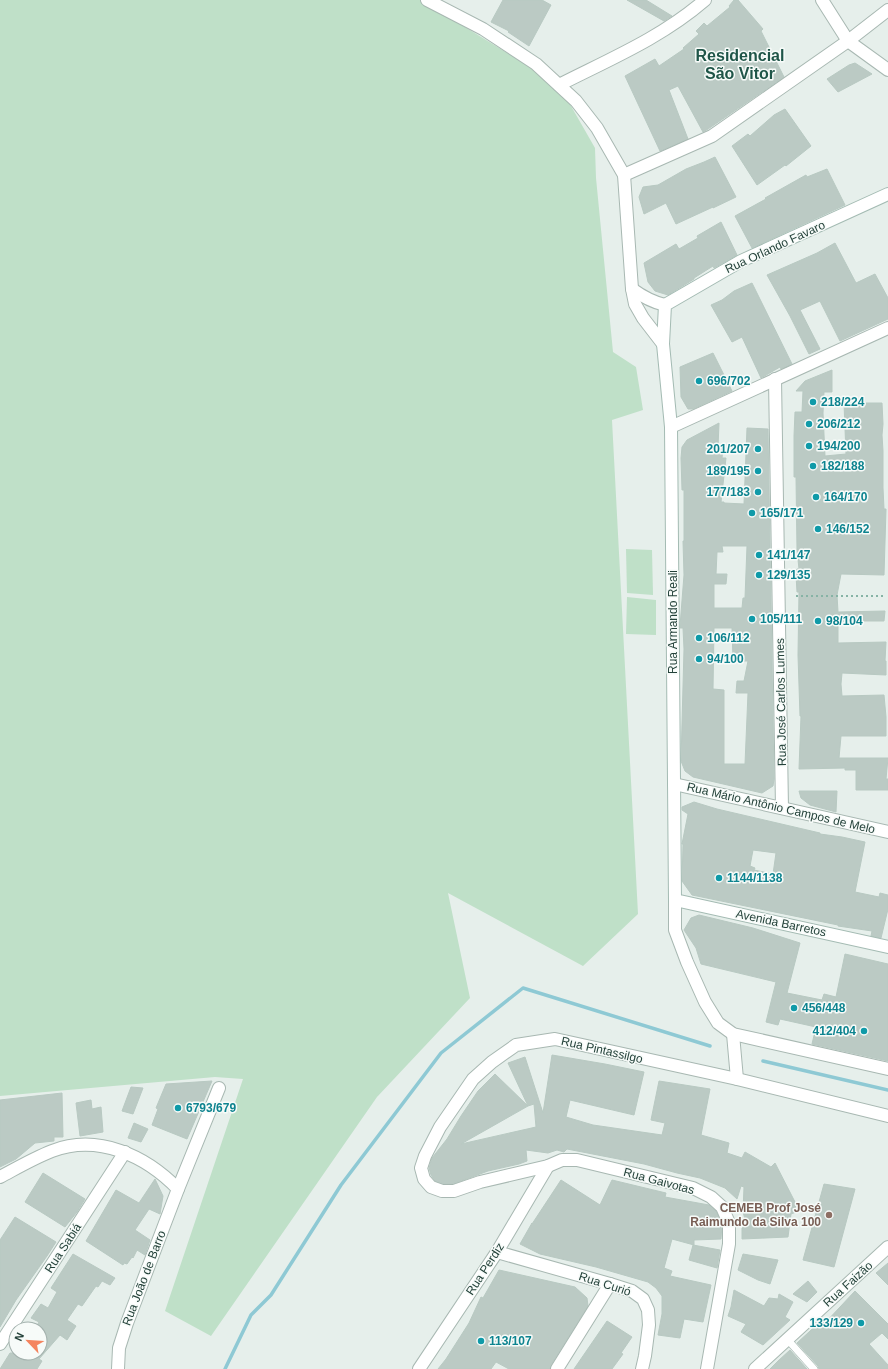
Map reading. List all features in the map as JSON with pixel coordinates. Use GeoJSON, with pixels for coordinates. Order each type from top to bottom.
{"type":"FeatureCollection","features":[{"type":"Feature","properties":{"kind":"street"},"geometry":{"type":"LineString","coordinates":[[427,0],[483,29],[536,64],[576,101],[597,128],[624,175],[632,289],[635,304],[643,318],[663,344]]}},
{"type":"Feature","properties":{"kind":"street"},"geometry":{"type":"LineString","coordinates":[[558,85],[651,39],[688,15],[705,0]]}},
{"type":"Feature","properties":{"kind":"street"},"geometry":{"type":"LineString","coordinates":[[822,0],[848,41],[888,70]]}},
{"type":"Feature","properties":{"kind":"street"},"geometry":{"type":"LineString","coordinates":[[624,175],[712,136],[848,41],[888,10]]}},
{"type":"Feature","properties":{"kind":"street","name":"Rua Orlando Favaro"},"geometry":{"type":"LineString","coordinates":[[665,305],[741,262],[888,194]]}},
{"type":"Feature","properties":{"kind":"street"},"geometry":{"type":"LineString","coordinates":[[632,289],[643,297],[665,305]]}},
{"type":"Feature","properties":{"kind":"street","name":"Rua Armando Reali"},"geometry":{"type":"LineString","coordinates":[[665,305],[663,344],[671,427],[675,930],[687,962],[705,1002],[718,1023],[734,1034]]}},
{"type":"Feature","properties":{"kind":"street"},"geometry":{"type":"LineString","coordinates":[[671,427],[888,328]]}},
{"type":"Feature","properties":{"kind":"street","name":"Rua José Carlos Lumes"},"geometry":{"type":"LineString","coordinates":[[775,379],[782,808]]}},
{"type":"Feature","properties":{"kind":"street","name":"Rua Mário Antônio Campos de Melo"},"geometry":{"type":"LineString","coordinates":[[674,784],[888,832]]}},
{"type":"Feature","properties":{"kind":"street","name":"Avenida Barretos"},"geometry":{"type":"LineString","coordinates":[[675,900],[888,947]]}},
{"type":"Feature","properties":{"kind":"street"},"geometry":{"type":"LineString","coordinates":[[736,1079],[734,1034],[888,1069]]}},
{"type":"Feature","properties":{"kind":"street","name":"Rua Pintassilgo"},"geometry":{"type":"LineString","coordinates":[[548,1166],[480,1182],[454,1191],[442,1191],[431,1187],[424,1179],[421,1168],[425,1156],[440,1127],[473,1079],[492,1062],[516,1045],[555,1039],[736,1079],[888,1116]]}},
{"type":"Feature","properties":{"kind":"street","name":"Rua João de Barro"},"geometry":{"type":"LineString","coordinates":[[118,1369],[119,1348],[127,1323],[178,1189],[219,1088]]}},
{"type":"Feature","properties":{"kind":"street"},"geometry":{"type":"LineString","coordinates":[[0,1177],[52,1150],[84,1144],[100,1145],[125,1152],[155,1168],[178,1189]]}},
{"type":"Feature","properties":{"kind":"street","name":"Rua Sabiá"},"geometry":{"type":"LineString","coordinates":[[0,1344],[125,1152]]}},
{"type":"Feature","properties":{"kind":"street","name":"Rua Gaivotas"},"geometry":{"type":"LineString","coordinates":[[548,1166],[562,1160],[577,1160],[693,1188],[711,1197],[722,1207],[730,1223],[729,1244],[707,1369]]}},
{"type":"Feature","properties":{"kind":"street","name":"Rua Perdiz"},"geometry":{"type":"LineString","coordinates":[[419,1369],[497,1252],[548,1166]]}},
{"type":"Feature","properties":{"kind":"street","name":"Rua Faizão"},"geometry":{"type":"LineString","coordinates":[[755,1369],[888,1247]]}},
{"type":"Feature","properties":{"kind":"street","name":"Rua Curió"},"geometry":{"type":"LineString","coordinates":[[497,1252],[632,1291],[643,1300],[648,1310],[649,1324],[642,1369]]}},
{"type":"Feature","properties":{"kind":"street"},"geometry":{"type":"LineString","coordinates":[[557,1369],[610,1284]]}},
{"type":"Feature","properties":{"kind":"lane"},"geometry":{"type":"LineString","coordinates":[[787,1339],[814,1369]]}},
{"type":"Feature","properties":{"kind":"path"},"geometry":{"type":"LineString","coordinates":[[796,596],[886,596]]}},
{"type":"Feature","properties":{"kind":"green space"},"geometry":{"type":"Polygon","coordinates":[[[0,0],[421,0],[559,85],[595,148],[596,178],[613,352],[636,367],[643,410],[612,420],[638,914],[583,966],[448,893],[470,998],[377,1097],[211,1336],[165,1311],[243,1079],[215,1077],[0,1096],[0,0]]]}},
{"type":"Feature","properties":{"kind":"green space"},"geometry":{"type":"Polygon","coordinates":[[[626,549],[652,550],[653,595],[627,593],[626,549]]]}},
{"type":"Feature","properties":{"kind":"green space"},"geometry":{"type":"Polygon","coordinates":[[[627,597],[656,600],[656,635],[626,634],[627,597]]]}},
{"type":"Feature","properties":{"kind":"building"},"geometry":{"type":"Polygon","coordinates":[[[503,0],[542,0],[551,5],[529,46],[508,32],[509,31],[491,22],[503,0]]]}},
{"type":"Feature","properties":{"kind":"building"},"geometry":{"type":"Polygon","coordinates":[[[627,0],[646,0],[672,16],[664,21],[627,0]]]}},
{"type":"Feature","properties":{"kind":"building"},"geometry":{"type":"Polygon","coordinates":[[[734,0],[738,0],[763,29],[761,31],[784,77],[703,132],[678,86],[669,90],[688,139],[660,151],[625,76],[655,59],[659,66],[684,49],[683,48],[699,34],[696,31],[704,23],[707,26],[730,7],[729,6],[734,0]]]}},
{"type":"Feature","properties":{"kind":"building"},"geometry":{"type":"Polygon","coordinates":[[[855,63],[872,74],[838,92],[827,79],[849,65],[855,63]]]}},
{"type":"Feature","properties":{"kind":"building"},"geometry":{"type":"Polygon","coordinates":[[[785,109],[811,146],[786,166],[785,165],[757,185],[732,146],[748,134],[750,136],[774,115],[785,109]]]}},
{"type":"Feature","properties":{"kind":"building"},"geometry":{"type":"Polygon","coordinates":[[[715,157],[736,197],[676,224],[666,203],[644,214],[639,197],[643,187],[658,185],[686,169],[715,157]]]}},
{"type":"Feature","properties":{"kind":"building"},"geometry":{"type":"Polygon","coordinates":[[[827,169],[845,205],[752,248],[735,216],[806,175],[807,177],[827,169]]]}},
{"type":"Feature","properties":{"kind":"building"},"geometry":{"type":"Polygon","coordinates":[[[721,222],[737,255],[714,268],[713,266],[668,295],[655,291],[648,282],[644,263],[676,244],[679,249],[698,238],[697,236],[721,222]]]}},
{"type":"Feature","properties":{"kind":"building"},"geometry":{"type":"Polygon","coordinates":[[[835,243],[856,283],[875,274],[888,298],[888,319],[840,341],[820,301],[800,310],[820,349],[809,354],[767,275],[817,253],[835,243]]]}},
{"type":"Feature","properties":{"kind":"building"},"geometry":{"type":"Polygon","coordinates":[[[752,283],[792,364],[781,369],[780,367],[761,378],[742,337],[732,342],[711,305],[722,300],[734,291],[752,283]]]}},
{"type":"Feature","properties":{"kind":"building","name":"696/702"},"geometry":{"type":"Polygon","coordinates":[[[713,353],[732,391],[693,409],[688,409],[681,397],[680,367],[713,353]]]}},
{"type":"Feature","properties":{"kind":"building"},"geometry":{"type":"Polygon","coordinates":[[[832,370],[832,392],[824,392],[823,413],[825,456],[846,454],[844,403],[882,403],[883,488],[884,509],[886,509],[884,575],[841,574],[837,595],[838,612],[885,611],[884,621],[838,621],[838,643],[886,642],[886,675],[842,673],[841,684],[842,696],[884,695],[886,736],[841,736],[839,758],[888,758],[886,779],[888,779],[888,790],[856,790],[856,770],[845,770],[845,768],[799,769],[801,716],[798,655],[799,592],[797,592],[796,575],[797,569],[799,569],[797,550],[796,477],[794,477],[794,436],[795,412],[802,412],[803,391],[796,391],[805,381],[832,370]]]}},
{"type":"Feature","properties":{"kind":"building"},"geometry":{"type":"Polygon","coordinates":[[[719,423],[718,447],[723,447],[722,458],[726,458],[721,502],[744,504],[747,428],[768,429],[774,779],[773,786],[762,793],[693,777],[685,771],[681,761],[684,649],[683,628],[680,628],[680,626],[684,575],[684,490],[682,490],[681,458],[682,447],[687,440],[719,423]],[[722,546],[723,552],[717,552],[716,574],[727,574],[726,584],[714,584],[714,608],[742,608],[743,598],[745,598],[747,546],[722,546]],[[714,628],[713,689],[724,690],[724,764],[745,764],[748,693],[736,693],[737,681],[744,681],[748,661],[733,661],[732,628],[714,628]]]}},
{"type":"Feature","properties":{"kind":"building"},"geometry":{"type":"Polygon","coordinates":[[[799,791],[837,791],[836,812],[810,805],[801,798],[799,791]]]}},
{"type":"Feature","properties":{"kind":"building"},"geometry":{"type":"Polygon","coordinates":[[[694,802],[820,834],[865,842],[855,892],[879,897],[880,893],[888,895],[888,909],[881,938],[871,936],[872,931],[838,926],[692,895],[682,881],[682,844],[688,814],[682,810],[682,807],[694,802]],[[753,850],[750,866],[755,868],[754,870],[773,874],[776,853],[753,850]]]}},
{"type":"Feature","properties":{"kind":"building"},"geometry":{"type":"Polygon","coordinates":[[[699,915],[753,928],[800,943],[787,993],[822,1000],[824,994],[836,997],[845,954],[888,964],[888,1061],[812,1044],[816,1027],[780,1019],[778,1025],[766,1022],[776,982],[701,964],[696,948],[684,930],[691,918],[699,915]]]}},
{"type":"Feature","properties":{"kind":"building"},"geometry":{"type":"Polygon","coordinates":[[[552,1055],[644,1072],[634,1115],[570,1100],[566,1117],[593,1125],[662,1135],[665,1123],[651,1120],[659,1081],[710,1089],[701,1135],[729,1143],[727,1153],[742,1158],[745,1152],[771,1167],[775,1163],[795,1202],[796,1212],[791,1214],[788,1237],[742,1239],[742,1228],[747,1226],[743,1212],[744,1187],[741,1186],[737,1199],[725,1188],[700,1178],[644,1164],[567,1149],[564,1152],[557,1150],[548,1153],[526,1150],[527,1161],[488,1171],[453,1184],[443,1184],[435,1181],[431,1175],[429,1168],[432,1158],[447,1139],[478,1091],[495,1074],[528,1106],[508,1063],[525,1057],[543,1113],[552,1055]],[[534,1104],[528,1106],[461,1144],[536,1127],[534,1104]]]}},
{"type":"Feature","properties":{"kind":"building"},"geometry":{"type":"Polygon","coordinates":[[[212,1081],[187,1139],[152,1125],[158,1109],[156,1108],[166,1084],[212,1081]]]}},
{"type":"Feature","properties":{"kind":"building"},"geometry":{"type":"Polygon","coordinates":[[[131,1087],[143,1088],[133,1114],[122,1111],[131,1087]]]}},
{"type":"Feature","properties":{"kind":"building"},"geometry":{"type":"Polygon","coordinates":[[[62,1093],[63,1137],[54,1137],[54,1141],[35,1143],[16,1159],[0,1167],[0,1100],[62,1093]]]}},
{"type":"Feature","properties":{"kind":"building"},"geometry":{"type":"Polygon","coordinates":[[[91,1100],[92,1109],[101,1107],[103,1132],[80,1136],[76,1103],[91,1100]]]}},
{"type":"Feature","properties":{"kind":"building"},"geometry":{"type":"Polygon","coordinates":[[[134,1123],[148,1129],[141,1142],[128,1138],[134,1123]]]}},
{"type":"Feature","properties":{"kind":"building"},"geometry":{"type":"Polygon","coordinates":[[[43,1173],[85,1199],[65,1227],[25,1202],[43,1173]]]}},
{"type":"Feature","properties":{"kind":"building"},"geometry":{"type":"Polygon","coordinates":[[[155,1179],[163,1196],[160,1214],[149,1209],[135,1230],[150,1240],[145,1255],[137,1250],[133,1258],[132,1257],[127,1264],[124,1263],[123,1265],[86,1241],[116,1190],[139,1203],[155,1179]]]}},
{"type":"Feature","properties":{"kind":"building"},"geometry":{"type":"Polygon","coordinates":[[[561,1180],[600,1205],[612,1180],[666,1193],[665,1197],[709,1205],[716,1211],[722,1225],[721,1239],[694,1240],[694,1245],[672,1239],[664,1268],[672,1271],[670,1276],[711,1285],[703,1322],[684,1319],[680,1338],[658,1335],[662,1314],[662,1296],[656,1288],[648,1282],[596,1267],[540,1254],[520,1244],[532,1223],[561,1180]]]}},
{"type":"Feature","properties":{"kind":"building"},"geometry":{"type":"Polygon","coordinates":[[[824,1184],[855,1189],[834,1267],[803,1260],[824,1184]]]}},
{"type":"Feature","properties":{"kind":"building"},"geometry":{"type":"Polygon","coordinates":[[[15,1217],[56,1242],[16,1300],[0,1327],[0,1240],[15,1217]]]}},
{"type":"Feature","properties":{"kind":"building"},"geometry":{"type":"Polygon","coordinates":[[[693,1245],[720,1250],[717,1268],[689,1260],[693,1245]]]}},
{"type":"Feature","properties":{"kind":"building"},"geometry":{"type":"Polygon","coordinates":[[[73,1254],[115,1278],[110,1285],[102,1281],[98,1287],[96,1286],[82,1306],[78,1304],[67,1320],[76,1326],[67,1340],[60,1335],[48,1349],[48,1321],[37,1321],[31,1318],[41,1304],[48,1308],[57,1292],[51,1288],[73,1254]]]}},
{"type":"Feature","properties":{"kind":"building"},"geometry":{"type":"Polygon","coordinates":[[[743,1254],[778,1260],[770,1284],[738,1270],[743,1254]]]}},
{"type":"Feature","properties":{"kind":"building"},"geometry":{"type":"Polygon","coordinates":[[[888,1263],[888,1285],[876,1273],[888,1263]]]}},
{"type":"Feature","properties":{"kind":"building"},"geometry":{"type":"Polygon","coordinates":[[[499,1270],[575,1287],[587,1298],[588,1306],[551,1365],[550,1369],[509,1369],[496,1362],[491,1369],[438,1369],[469,1323],[481,1297],[483,1298],[499,1270]]]}},
{"type":"Feature","properties":{"kind":"building"},"geometry":{"type":"Polygon","coordinates":[[[808,1281],[817,1292],[807,1302],[793,1294],[808,1281]]]}},
{"type":"Feature","properties":{"kind":"building"},"geometry":{"type":"Polygon","coordinates":[[[734,1290],[764,1306],[769,1298],[778,1299],[779,1294],[793,1302],[785,1317],[790,1320],[763,1345],[741,1332],[746,1324],[728,1316],[734,1290]]]}},
{"type":"Feature","properties":{"kind":"building"},"geometry":{"type":"Polygon","coordinates":[[[855,1291],[888,1324],[888,1339],[882,1333],[869,1344],[888,1365],[888,1369],[819,1369],[797,1343],[822,1320],[825,1323],[855,1291]]]}},
{"type":"Feature","properties":{"kind":"building"},"geometry":{"type":"Polygon","coordinates":[[[607,1321],[632,1337],[621,1353],[623,1354],[612,1369],[574,1369],[607,1321]]]}},
{"type":"Feature","properties":{"kind":"building"},"geometry":{"type":"Polygon","coordinates":[[[790,1350],[807,1369],[770,1369],[778,1361],[790,1350]]]}},
{"type":"Feature","properties":{"kind":"building"},"geometry":{"type":"Polygon","coordinates":[[[8,1356],[8,1361],[42,1361],[37,1369],[0,1369],[8,1356]]]}},
{"type":"Feature","properties":{"kind":"waterway"},"geometry":{"type":"LineString","coordinates":[[225,1369],[251,1315],[271,1295],[341,1185],[441,1053],[523,988],[710,1046]]}},
{"type":"Feature","properties":{"kind":"waterway"},"geometry":{"type":"LineString","coordinates":[[763,1061],[888,1090]]}},
{"type":"Feature","properties":{"kind":"place","name":"696/702"},"geometry":{"type":"Point","coordinates":[699,381]}},
{"type":"Feature","properties":{"kind":"place","name":"218/224"},"geometry":{"type":"Point","coordinates":[813,402]}},
{"type":"Feature","properties":{"kind":"place","name":"206/212"},"geometry":{"type":"Point","coordinates":[809,424]}},
{"type":"Feature","properties":{"kind":"place","name":"194/200"},"geometry":{"type":"Point","coordinates":[809,446]}},
{"type":"Feature","properties":{"kind":"place","name":"201/207"},"geometry":{"type":"Point","coordinates":[758,449]}},
{"type":"Feature","properties":{"kind":"place","name":"182/188"},"geometry":{"type":"Point","coordinates":[813,466]}},
{"type":"Feature","properties":{"kind":"place","name":"189/195"},"geometry":{"type":"Point","coordinates":[758,471]}},
{"type":"Feature","properties":{"kind":"place","name":"177/183"},"geometry":{"type":"Point","coordinates":[758,492]}},
{"type":"Feature","properties":{"kind":"place","name":"164/170"},"geometry":{"type":"Point","coordinates":[816,497]}},
{"type":"Feature","properties":{"kind":"place","name":"165/171"},"geometry":{"type":"Point","coordinates":[752,513]}},
{"type":"Feature","properties":{"kind":"place","name":"146/152"},"geometry":{"type":"Point","coordinates":[818,529]}},
{"type":"Feature","properties":{"kind":"place","name":"141/147"},"geometry":{"type":"Point","coordinates":[759,555]}},
{"type":"Feature","properties":{"kind":"place","name":"129/135"},"geometry":{"type":"Point","coordinates":[759,575]}},
{"type":"Feature","properties":{"kind":"place","name":"105/111"},"geometry":{"type":"Point","coordinates":[752,619]}},
{"type":"Feature","properties":{"kind":"place","name":"98/104"},"geometry":{"type":"Point","coordinates":[818,621]}},
{"type":"Feature","properties":{"kind":"place","name":"106/112"},"geometry":{"type":"Point","coordinates":[699,638]}},
{"type":"Feature","properties":{"kind":"place","name":"94/100"},"geometry":{"type":"Point","coordinates":[699,659]}},
{"type":"Feature","properties":{"kind":"place","name":"1144/1138"},"geometry":{"type":"Point","coordinates":[719,878]}},
{"type":"Feature","properties":{"kind":"place","name":"456/448"},"geometry":{"type":"Point","coordinates":[794,1008]}},
{"type":"Feature","properties":{"kind":"place","name":"412/404"},"geometry":{"type":"Point","coordinates":[864,1031]}},
{"type":"Feature","properties":{"kind":"place","name":"6793/679"},"geometry":{"type":"Point","coordinates":[178,1108]}},
{"type":"Feature","properties":{"kind":"place","name":"CEMEB Prof José Raimundo da Silva 100"},"geometry":{"type":"Point","coordinates":[829,1215]}},
{"type":"Feature","properties":{"kind":"place","name":"133/129"},"geometry":{"type":"Point","coordinates":[861,1323]}},
{"type":"Feature","properties":{"kind":"place","name":"113/107"},"geometry":{"type":"Point","coordinates":[481,1341]}},
{"type":"Feature","properties":{"kind":"district","name":"Residencial São Vitor"},"geometry":{"type":"Point","coordinates":[740,64]}}]}
